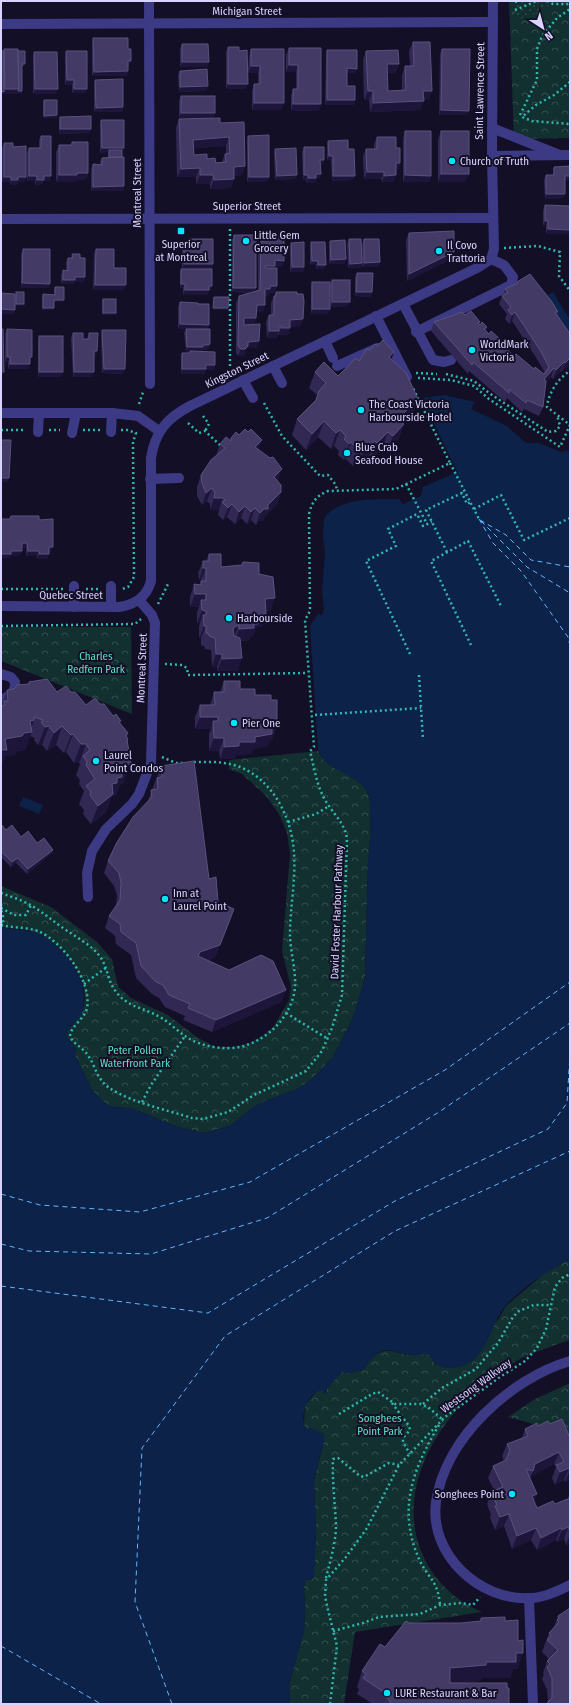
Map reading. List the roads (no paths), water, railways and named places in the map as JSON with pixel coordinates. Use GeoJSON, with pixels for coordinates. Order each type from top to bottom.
{"type":"FeatureCollection","features":[{"type":"Feature","properties":{"kind":"street","name":"Montreal Street"},"geometry":{"type":"LineString","coordinates":[[149,1],[148,219],[150,384]]}},
{"type":"Feature","properties":{"kind":"street","name":"Saint Lawrence Street"},"geometry":{"type":"LineString","coordinates":[[491,259],[494,249],[492,156],[493,1]]}},
{"type":"Feature","properties":{"kind":"street","name":"Michigan Street"},"geometry":{"type":"LineString","coordinates":[[1,24],[493,22]]}},
{"type":"Feature","properties":{"kind":"street"},"geometry":{"type":"LineString","coordinates":[[492,128],[565,155]]}},
{"type":"Feature","properties":{"kind":"street"},"geometry":{"type":"LineString","coordinates":[[492,156],[565,155]]}},
{"type":"Feature","properties":{"kind":"street","name":"Superior Street"},"geometry":{"type":"LineString","coordinates":[[1,218],[493,218]]}},
{"type":"Feature","properties":{"kind":"street"},"geometry":{"type":"LineString","coordinates":[[416,332],[511,285],[513,277],[508,270],[491,259]]}},
{"type":"Feature","properties":{"kind":"street","name":"Kingston Street"},"geometry":{"type":"LineString","coordinates":[[158,431],[181,411],[477,268],[491,259]]}},
{"type":"Feature","properties":{"kind":"street"},"geometry":{"type":"LineString","coordinates":[[403,304],[416,332],[433,360],[444,362],[451,360]]}},
{"type":"Feature","properties":{"kind":"street"},"geometry":{"type":"LineString","coordinates":[[376,316],[398,359],[409,375]]}},
{"type":"Feature","properties":{"kind":"street"},"geometry":{"type":"LineString","coordinates":[[325,341],[335,362],[377,348],[398,359]]}},
{"type":"Feature","properties":{"kind":"street"},"geometry":{"type":"LineString","coordinates":[[395,375],[398,359]]}},
{"type":"Feature","properties":{"kind":"street"},"geometry":{"type":"LineString","coordinates":[[273,366],[282,384]]}},
{"type":"Feature","properties":{"kind":"street"},"geometry":{"type":"LineString","coordinates":[[243,380],[257,397]]}},
{"type":"Feature","properties":{"kind":"street"},"geometry":{"type":"LineString","coordinates":[[1,413],[112,413],[138,416],[158,431],[152,449],[150,479],[151,581],[147,591],[139,600]]}},
{"type":"Feature","properties":{"kind":"street"},"geometry":{"type":"LineString","coordinates":[[38,431],[39,413]]}},
{"type":"Feature","properties":{"kind":"street"},"geometry":{"type":"LineString","coordinates":[[72,432],[76,413]]}},
{"type":"Feature","properties":{"kind":"street"},"geometry":{"type":"LineString","coordinates":[[111,431],[112,413]]}},
{"type":"Feature","properties":{"kind":"street"},"geometry":{"type":"LineString","coordinates":[[150,479],[179,478]]}},
{"type":"Feature","properties":{"kind":"street"},"geometry":{"type":"LineString","coordinates":[[74,587],[74,607]]}},
{"type":"Feature","properties":{"kind":"street"},"geometry":{"type":"LineString","coordinates":[[111,588],[111,607]]}},
{"type":"Feature","properties":{"kind":"street","name":"Montreal Street"},"geometry":{"type":"LineString","coordinates":[[88,897],[87,873],[92,851],[106,828],[132,804],[148,774],[152,753],[154,619],[139,600]]}},
{"type":"Feature","properties":{"kind":"street","name":"Quebec Street"},"geometry":{"type":"LineString","coordinates":[[1,606],[111,607],[124,606],[139,600]]}},
{"type":"Feature","properties":{"kind":"street"},"geometry":{"type":"LineString","coordinates":[[1,674],[11,678],[15,682],[15,689],[10,696],[1,700]]}},
{"type":"Feature","properties":{"kind":"street"},"geometry":{"type":"LineString","coordinates":[[570,1361],[539,1372],[523,1381],[485,1414],[457,1449],[440,1484],[436,1502],[436,1521],[442,1542],[460,1570],[475,1583],[501,1595],[529,1598],[556,1592],[570,1585]]}},
{"type":"Feature","properties":{"kind":"street"},"geometry":{"type":"LineString","coordinates":[[529,1598],[533,1704]]}},
{"type":"Feature","properties":{"kind":"water"},"geometry":{"type":"Polygon","coordinates":[[[553,292],[570,320],[570,332],[568,333],[545,297],[553,292]]]}},
{"type":"Feature","properties":{"kind":"water"},"geometry":{"type":"Polygon","coordinates":[[[445,395],[475,402],[471,409],[507,426],[526,443],[539,443],[561,452],[570,450],[570,1259],[536,1280],[506,1305],[500,1314],[486,1344],[473,1361],[463,1366],[451,1368],[441,1367],[436,1364],[430,1355],[408,1355],[385,1350],[377,1354],[363,1370],[349,1373],[342,1372],[327,1388],[327,1393],[324,1394],[321,1390],[316,1392],[308,1401],[303,1418],[306,1429],[311,1428],[324,1434],[324,1440],[314,1481],[316,1534],[314,1578],[306,1580],[304,1586],[304,1631],[289,1685],[290,1704],[1,1704],[1,927],[28,931],[42,935],[69,959],[79,975],[84,993],[84,1002],[81,1015],[67,1033],[67,1037],[76,1049],[75,1055],[92,1090],[108,1106],[134,1109],[177,1127],[204,1133],[230,1126],[252,1108],[265,1101],[295,1090],[311,1080],[332,1058],[353,1018],[365,978],[368,861],[371,818],[369,797],[364,787],[356,780],[330,765],[321,757],[318,751],[310,626],[318,614],[322,615],[324,610],[322,591],[325,552],[323,537],[324,518],[331,511],[340,506],[359,501],[399,499],[403,504],[421,496],[423,487],[457,472],[422,398],[445,395]]]}},
{"type":"Feature","properties":{"kind":"water"},"geometry":{"type":"Polygon","coordinates":[[[23,797],[43,805],[39,814],[19,806],[23,797]]]}},
{"type":"Feature","properties":{"kind":"place","name":"Church of Truth"},"geometry":{"type":"Point","coordinates":[452,161]}},
{"type":"Feature","properties":{"kind":"place","name":"Superior at Montreal"},"geometry":{"type":"Point","coordinates":[181,231]}},
{"type":"Feature","properties":{"kind":"place","name":"Little Gem Grocery"},"geometry":{"type":"Point","coordinates":[246,241]}},
{"type":"Feature","properties":{"kind":"place","name":"Il Covo Trattoria"},"geometry":{"type":"Point","coordinates":[439,251]}},
{"type":"Feature","properties":{"kind":"place","name":"WorldMark Victoria"},"geometry":{"type":"Point","coordinates":[472,350]}},
{"type":"Feature","properties":{"kind":"place","name":"The Coast Victoria Harbourside Hotel"},"geometry":{"type":"Point","coordinates":[361,410]}},
{"type":"Feature","properties":{"kind":"place","name":"Blue Crab Seafood House"},"geometry":{"type":"Point","coordinates":[347,453]}},
{"type":"Feature","properties":{"kind":"place","name":"Harbourside"},"geometry":{"type":"Point","coordinates":[229,618]}},
{"type":"Feature","properties":{"kind":"place","name":"Pier One"},"geometry":{"type":"Point","coordinates":[234,723]}},
{"type":"Feature","properties":{"kind":"place","name":"Laurel Point Condos"},"geometry":{"type":"Point","coordinates":[96,761]}},
{"type":"Feature","properties":{"kind":"place","name":"Inn at Laurel Point"},"geometry":{"type":"Point","coordinates":[165,899]}},
{"type":"Feature","properties":{"kind":"place","name":"Songhees Point"},"geometry":{"type":"Point","coordinates":[512,1494]}},
{"type":"Feature","properties":{"kind":"place","name":"LURE Restaurant & Bar"},"geometry":{"type":"Point","coordinates":[387,1693]}},
{"type":"Feature","properties":{"kind":"park label","name":"Charles Redfern Park"},"geometry":{"type":"Point","coordinates":[96,662]}},
{"type":"Feature","properties":{"kind":"park label","name":"Peter Pollen Waterfront Park"},"geometry":{"type":"Point","coordinates":[135,1056]}},
{"type":"Feature","properties":{"kind":"park label","name":"Songhees Point Park"},"geometry":{"type":"Point","coordinates":[380,1424]}}]}
